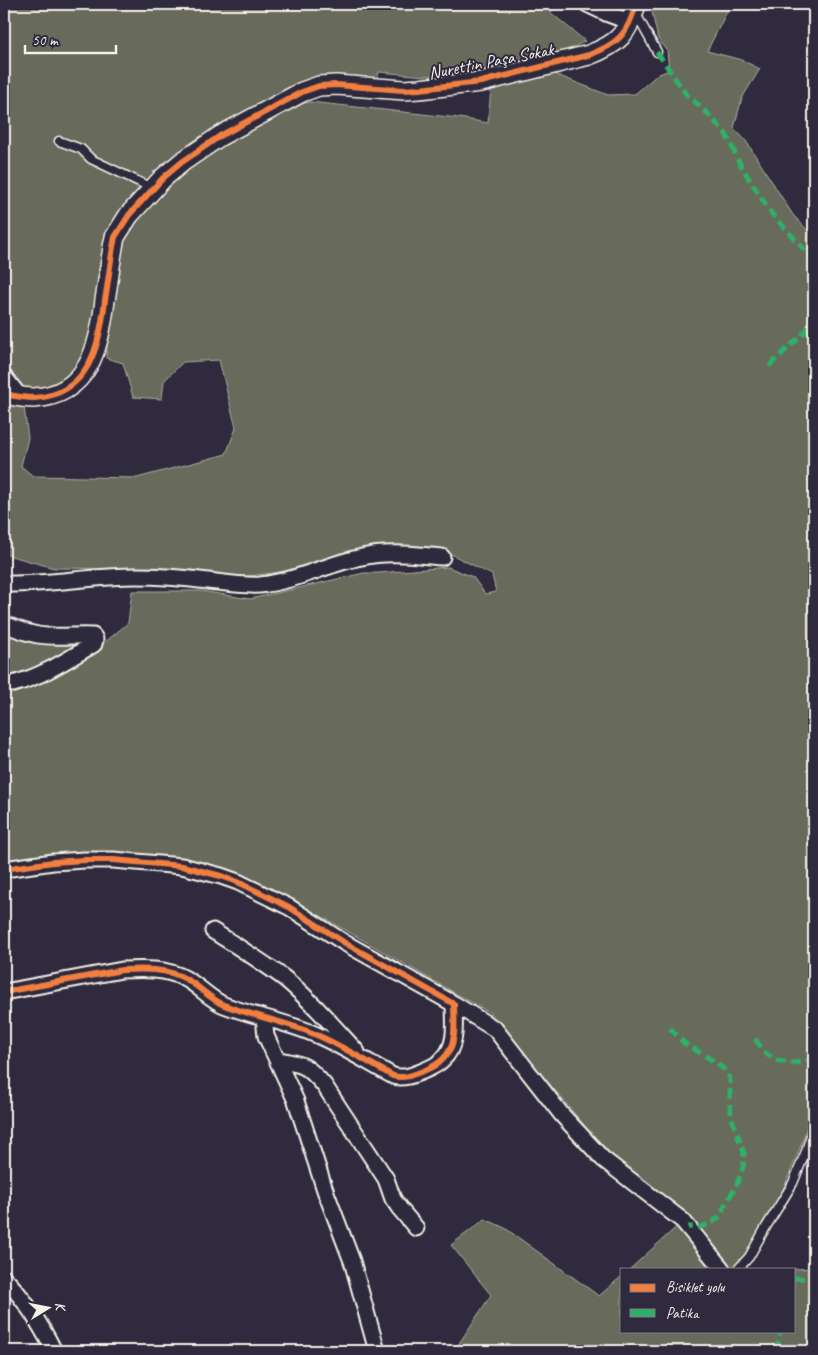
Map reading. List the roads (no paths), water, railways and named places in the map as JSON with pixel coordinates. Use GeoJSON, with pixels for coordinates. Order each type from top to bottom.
{"type":"FeatureCollection","features":[{"type":"Feature","properties":{"kind":"street"},"geometry":{"type":"LineString","coordinates":[[587,4],[606,13],[634,12]]}},
{"type":"Feature","properties":{"kind":"street","name":"Nurettin Paşa Sokak"},"geometry":{"type":"LineString","coordinates":[[12,396],[41,397],[53,394],[73,384],[82,375],[90,364],[98,344],[115,238],[130,215],[163,178],[182,162],[220,136],[302,92],[319,86],[336,85],[420,90],[481,82],[570,61],[602,50],[620,39],[634,12]]}},
{"type":"Feature","properties":{"kind":"street"},"geometry":{"type":"LineString","coordinates":[[4,377],[12,396]]}},
{"type":"Feature","properties":{"kind":"street"},"geometry":{"type":"LineString","coordinates":[[4,584],[138,576],[259,585],[288,580],[363,556],[402,554],[442,557]]}},
{"type":"Feature","properties":{"kind":"street"},"geometry":{"type":"LineString","coordinates":[[4,624],[38,635],[82,635],[93,636],[95,639],[94,644],[48,671],[31,680],[13,684]]}},
{"type":"Feature","properties":{"kind":"street"},"geometry":{"type":"LineString","coordinates":[[4,869],[61,861],[84,860],[113,860],[182,866],[238,882],[289,907],[345,943],[495,1029],[562,1115],[603,1159],[683,1221],[721,1268]]}},
{"type":"Feature","properties":{"kind":"street"},"geometry":{"type":"LineString","coordinates":[[214,931],[285,979],[333,1025],[366,1061]]}},
{"type":"Feature","properties":{"kind":"street"},"geometry":{"type":"LineString","coordinates":[[4,992],[122,970],[142,969],[174,974],[185,978],[222,1004],[320,1036],[398,1078],[414,1075],[436,1065],[448,1053],[454,1037],[454,1004]]}},
{"type":"Feature","properties":{"kind":"street"},"geometry":{"type":"LineString","coordinates":[[264,1018],[266,1036],[296,1101],[325,1190],[352,1261],[377,1351]]}},
{"type":"Feature","properties":{"kind":"street"},"geometry":{"type":"LineString","coordinates":[[278,1060],[305,1066],[324,1085],[386,1179],[400,1209],[416,1228]]}},
{"type":"Feature","properties":{"kind":"street"},"geometry":{"type":"LineString","coordinates":[[4,1278],[21,1296],[42,1328],[54,1351]]}},
{"type":"Feature","properties":{"kind":"lane"},"geometry":{"type":"LineString","coordinates":[[634,12],[657,52]]}},
{"type":"Feature","properties":{"kind":"lane"},"geometry":{"type":"LineString","coordinates":[[59,141],[81,149],[91,159],[154,188]]}},
{"type":"Feature","properties":{"kind":"lane"},"geometry":{"type":"LineString","coordinates":[[739,1268],[749,1257],[793,1184],[814,1125]]}}]}
